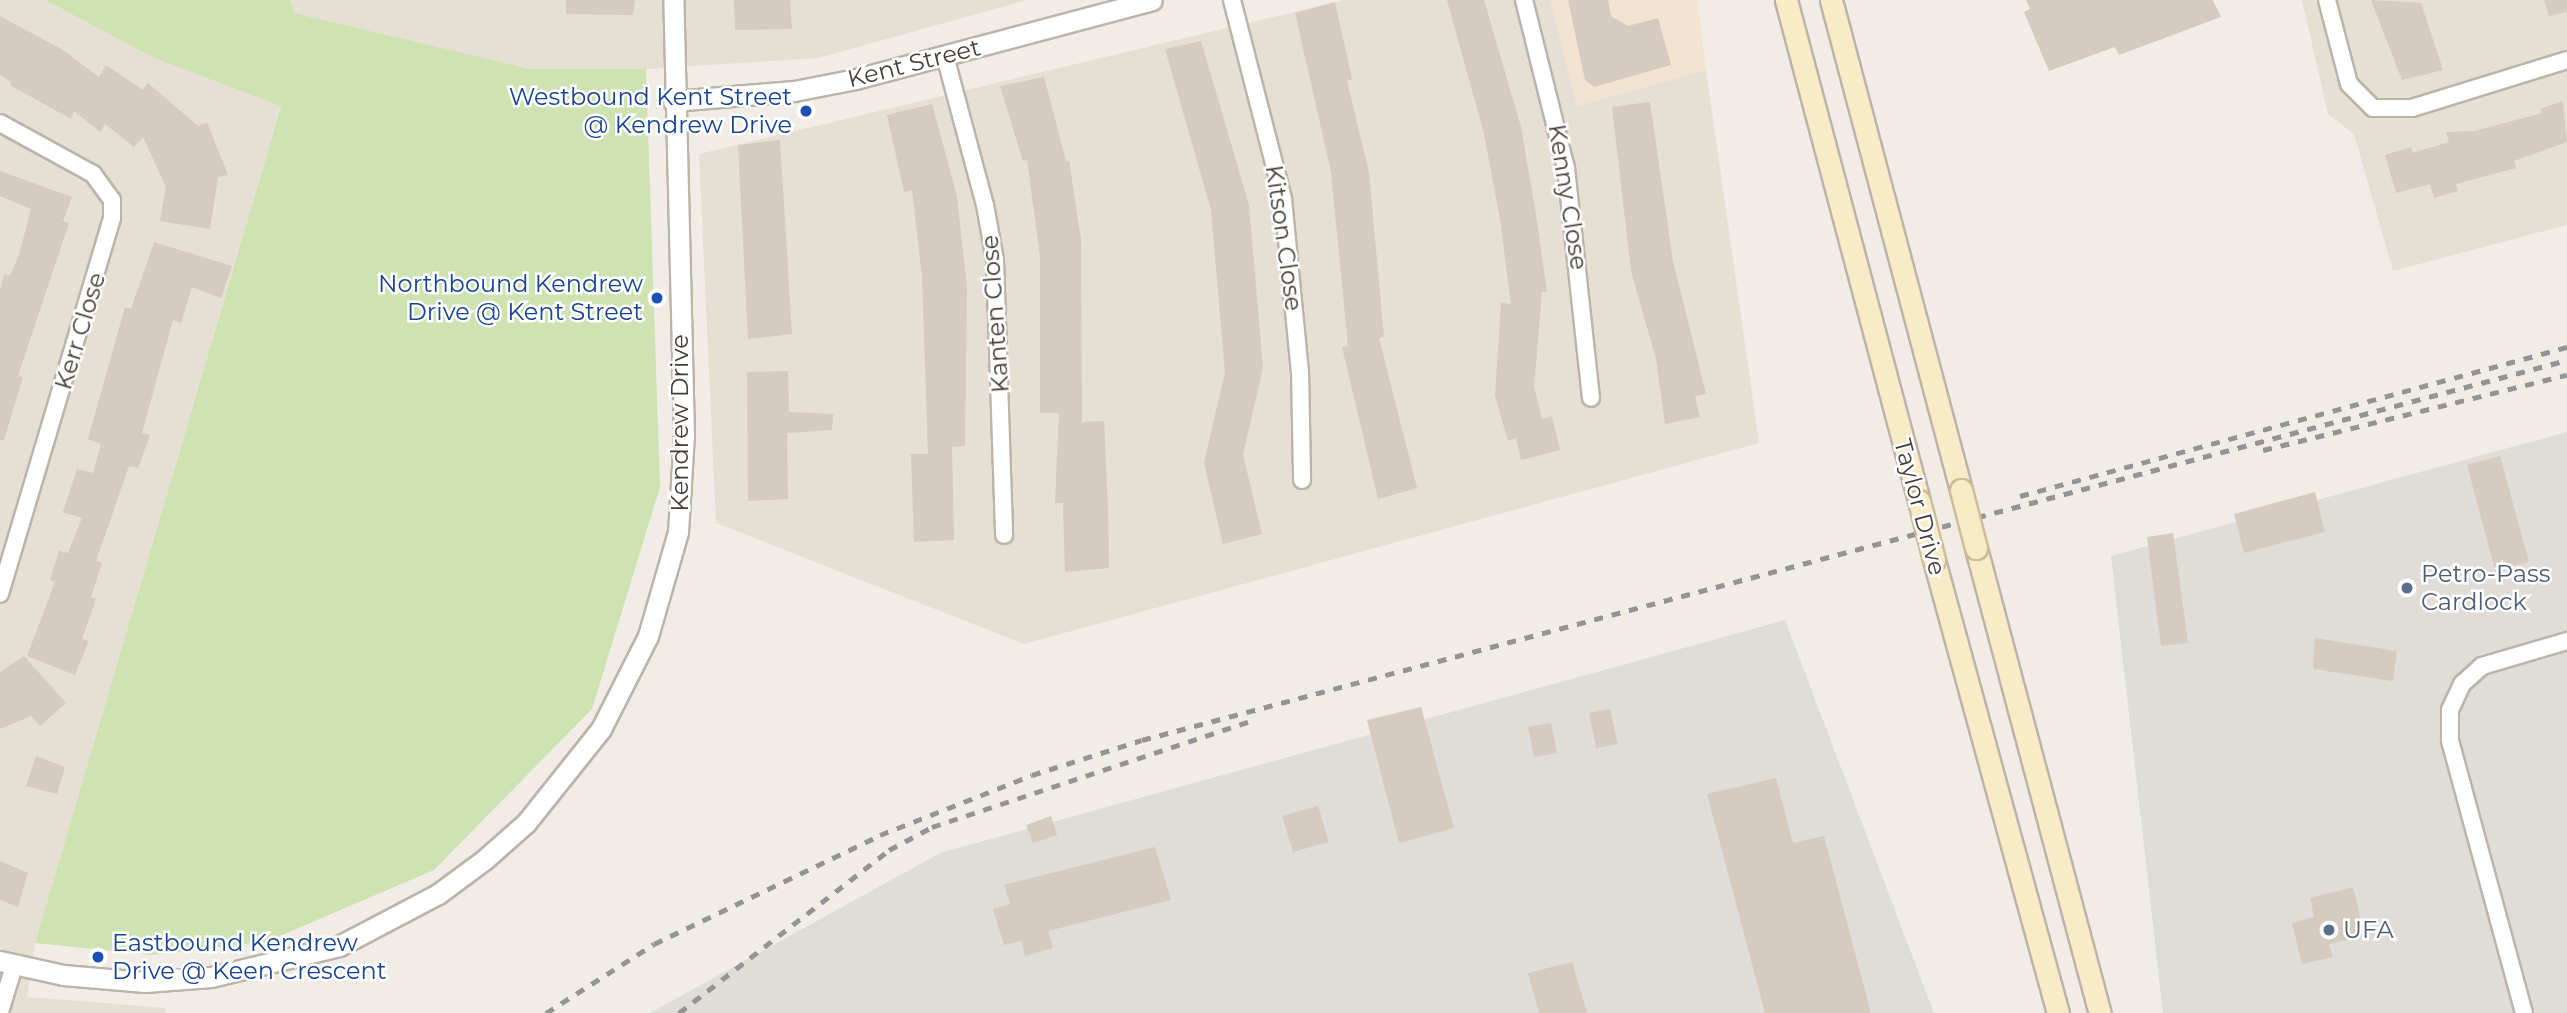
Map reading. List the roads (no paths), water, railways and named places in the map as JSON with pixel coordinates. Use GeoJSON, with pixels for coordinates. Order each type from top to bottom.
{"type":"FeatureCollection","features":[{"type":"Feature","properties":{"kind":"main road","name":"Taylor Drive"},"geometry":{"type":"LineString","coordinates":[[1786,0],[2057,1013]]}},
{"type":"Feature","properties":{"kind":"main road","name":"Taylor Drive"},"geometry":{"type":"LineString","coordinates":[[1831,0],[2100,1013]]}},
{"type":"Feature","properties":{"kind":"street","name":"Kendrew Drive"},"geometry":{"type":"LineString","coordinates":[[7,963],[145,982],[211,977],[339,946],[427,901],[484,860],[526,823],[565,778],[601,729],[648,636],[678,532],[684,435],[673,101],[673,0]]}},
{"type":"Feature","properties":{"kind":"street","name":"Kent Street"},"geometry":{"type":"LineString","coordinates":[[673,101],[794,91],[945,56],[1152,0]]}},
{"type":"Feature","properties":{"kind":"street","name":"Kitson Close"},"geometry":{"type":"LineString","coordinates":[[1233,0],[1283,199],[1300,371],[1302,480]]}},
{"type":"Feature","properties":{"kind":"street","name":"Kenny Close"},"geometry":{"type":"LineString","coordinates":[[1524,0],[1566,168],[1591,398]]}},
{"type":"Feature","properties":{"kind":"street"},"geometry":{"type":"LineString","coordinates":[[2327,0],[2349,84],[2373,108],[2412,108],[2567,60]]}},
{"type":"Feature","properties":{"kind":"street","name":"Kanten Close"},"geometry":{"type":"LineString","coordinates":[[945,56],[985,205],[995,260],[1004,536]]}},
{"type":"Feature","properties":{"kind":"street","name":"Kerr Close"},"geometry":{"type":"LineString","coordinates":[[0,123],[93,174],[112,200],[112,218],[0,594]]}},
{"type":"Feature","properties":{"kind":"street"},"geometry":{"type":"LineString","coordinates":[[2524,1013],[2450,740],[2449,718],[2462,684],[2482,666],[2567,641]]}},
{"type":"Feature","properties":{"kind":"street"},"geometry":{"type":"LineString","coordinates":[[0,1012],[7,963]]}},
{"type":"Feature","properties":{"kind":"railway"},"geometry":{"type":"LineString","coordinates":[[2020,496],[2567,347]]}},
{"type":"Feature","properties":{"kind":"railway"},"geometry":{"type":"LineString","coordinates":[[546,1013],[654,944],[880,835],[1032,775],[1142,740],[2567,360]]}},
{"type":"Feature","properties":{"kind":"railway"},"geometry":{"type":"LineString","coordinates":[[2263,450],[2567,375]]}},
{"type":"Feature","properties":{"kind":"railway"},"geometry":{"type":"LineString","coordinates":[[679,1013],[889,850],[932,827],[1251,721]]}},
{"type":"Feature","properties":{"kind":"place","name":"Westbound Kent Street @ Kendrew Drive"},"geometry":{"type":"Point","coordinates":[806,111]}},
{"type":"Feature","properties":{"kind":"place","name":"Northbound Kendrew Drive @ Kent Street"},"geometry":{"type":"Point","coordinates":[657,298]}},
{"type":"Feature","properties":{"kind":"place","name":"Petro-Pass Cardlock"},"geometry":{"type":"Point","coordinates":[2407,588]}},
{"type":"Feature","properties":{"kind":"place","name":"UFA"},"geometry":{"type":"Point","coordinates":[2329,930]}},
{"type":"Feature","properties":{"kind":"place","name":"Eastbound Kendrew Drive @ Keen Crescent"},"geometry":{"type":"Point","coordinates":[98,957]}}]}
